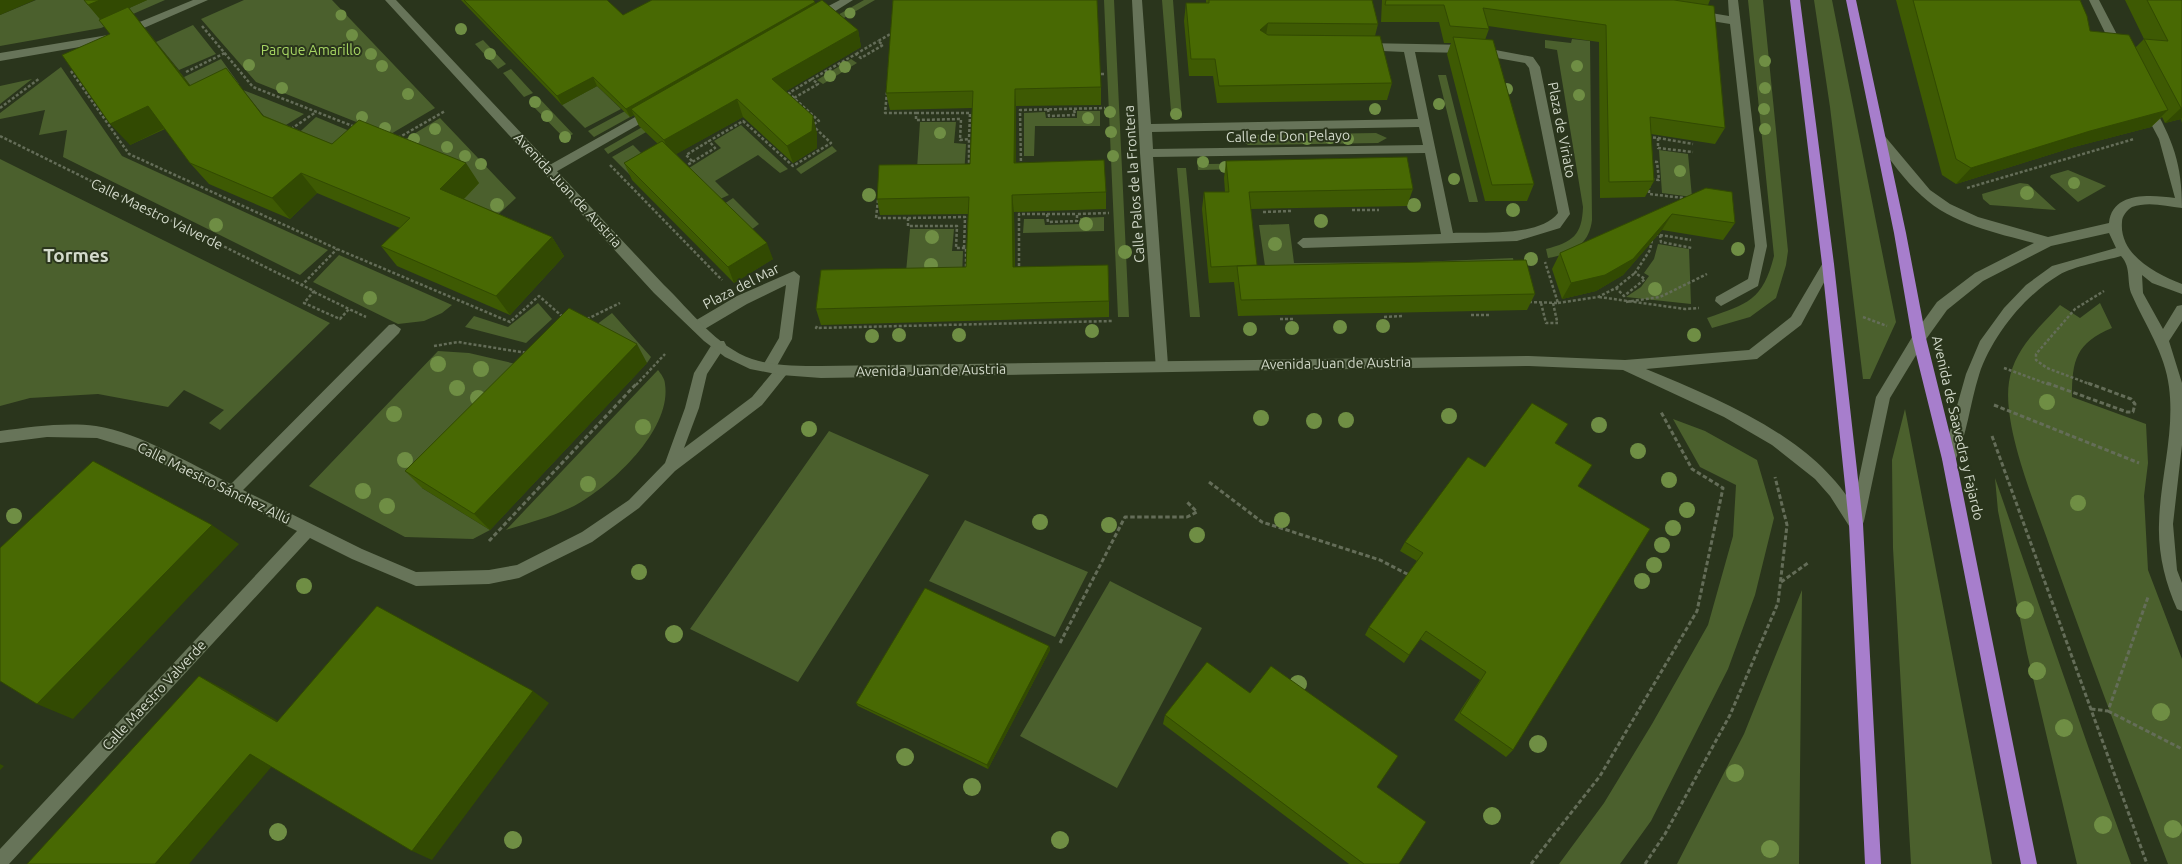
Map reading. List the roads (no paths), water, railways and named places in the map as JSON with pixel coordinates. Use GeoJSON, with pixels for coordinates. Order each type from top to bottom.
{"type":"FeatureCollection","features":[{"type":"Feature","properties":{"kind":"highway"},"geometry":{"type":"LineString","coordinates":[[1795,0],[1828,264],[1856,524],[1873,864]]}},
{"type":"Feature","properties":{"kind":"highway","name":"Avenida de Saavedra y Fajardo"},"geometry":{"type":"LineString","coordinates":[[1851,0],[1919,338],[1950,459],[2028,864]]}},
{"type":"Feature","properties":{"kind":"street"},"geometry":{"type":"LineString","coordinates":[[0,57],[110,38],[203,0]]}},
{"type":"Feature","properties":{"kind":"street","name":"Avenida Juan de Austria"},"geometry":{"type":"LineString","coordinates":[[390,0],[659,289],[698,326],[719,345],[742,360],[783,370],[830,372],[1161,365],[1529,361],[1626,365],[1752,355],[1796,321],[1828,264]]}},
{"type":"Feature","properties":{"kind":"street"},"geometry":{"type":"LineString","coordinates":[[805,24],[848,0]]}},
{"type":"Feature","properties":{"kind":"street","name":"Calle Palos de la Frontera"},"geometry":{"type":"LineString","coordinates":[[1137,0],[1161,365]]}},
{"type":"Feature","properties":{"kind":"street"},"geometry":{"type":"LineString","coordinates":[[1721,301],[1754,282],[1761,246],[1733,0]]}},
{"type":"Feature","properties":{"kind":"street"},"geometry":{"type":"LineString","coordinates":[[2094,0],[2125,61]]}},
{"type":"Feature","properties":{"kind":"street"},"geometry":{"type":"LineString","coordinates":[[1691,14],[1735,21]]}},
{"type":"Feature","properties":{"kind":"street"},"geometry":{"type":"LineString","coordinates":[[1354,47],[1469,50]]}},
{"type":"Feature","properties":{"kind":"street"},"geometry":{"type":"LineString","coordinates":[[1409,48],[1448,239]]}},
{"type":"Feature","properties":{"kind":"street","name":"Plaza de Viriato"},"geometry":{"type":"LineString","coordinates":[[1303,243],[1517,236],[1556,225],[1564,214],[1534,67],[1529,60],[1520,57],[1469,50]]}},
{"type":"Feature","properties":{"kind":"street"},"geometry":{"type":"LineString","coordinates":[[2142,96],[2165,140],[2182,202],[2147,198],[2126,204],[2116,214],[2113,227],[2122,251],[2134,263],[2155,278],[2182,289]]}},
{"type":"Feature","properties":{"kind":"street"},"geometry":{"type":"LineString","coordinates":[[550,170],[659,107]]}},
{"type":"Feature","properties":{"kind":"street","name":"Calle de Don Pelayo"},"geometry":{"type":"LineString","coordinates":[[1146,128],[1424,123]]}},
{"type":"Feature","properties":{"kind":"street"},"geometry":{"type":"LineString","coordinates":[[1879,137],[1912,179],[1935,201],[1980,224],[2048,242]]}},
{"type":"Feature","properties":{"kind":"street","name":"Calle de Don Pelayo"},"geometry":{"type":"LineString","coordinates":[[1146,153],[1428,143]]}},
{"type":"Feature","properties":{"kind":"street"},"geometry":{"type":"LineString","coordinates":[[1856,524],[1884,397],[1919,338],[1942,306],[1980,277],[2048,242],[2113,227]]}},
{"type":"Feature","properties":{"kind":"street"},"geometry":{"type":"LineString","coordinates":[[1950,459],[1973,374],[1985,344],[2009,312],[2031,289],[2056,270],[2122,251]]}},
{"type":"Feature","properties":{"kind":"street"},"geometry":{"type":"LineString","coordinates":[[2134,263],[2136,293],[2162,340],[2176,385],[2178,420],[2166,524],[2170,570],[2182,604]]}},
{"type":"Feature","properties":{"kind":"street","name":"Plaza del Mar"},"geometry":{"type":"LineString","coordinates":[[698,326],[742,300],[794,276],[784,339],[769,367]]}},
{"type":"Feature","properties":{"kind":"street"},"geometry":{"type":"LineString","coordinates":[[2162,340],[2182,310]]}},
{"type":"Feature","properties":{"kind":"street"},"geometry":{"type":"LineString","coordinates":[[232,492],[394,329]]}},
{"type":"Feature","properties":{"kind":"street"},"geometry":{"type":"LineString","coordinates":[[670,467],[692,408],[701,373],[719,345]]}},
{"type":"Feature","properties":{"kind":"street","name":"Avenida Juan de Austria"},"geometry":{"type":"LineString","coordinates":[[1626,365],[1702,399],[1784,445],[1822,476],[1856,524]]}},
{"type":"Feature","properties":{"kind":"street","name":"Calle Maestro Sánchez Allú"},"geometry":{"type":"LineString","coordinates":[[0,437],[47,431],[97,432],[137,444],[357,554],[416,579],[489,577],[519,571],[587,537],[634,504],[670,467],[757,401],[783,370]]}},
{"type":"Feature","properties":{"kind":"street","name":"Calle Maestro Valverde"},"geometry":{"type":"LineString","coordinates":[[0,862],[309,529]]}},
{"type":"Feature","properties":{"kind":"district","name":"Tormes"},"geometry":{"type":"Point","coordinates":[76,255]}},
{"type":"Feature","properties":{"kind":"park label","name":"Parque Amarillo"},"geometry":{"type":"Point","coordinates":[311,50]}}]}
